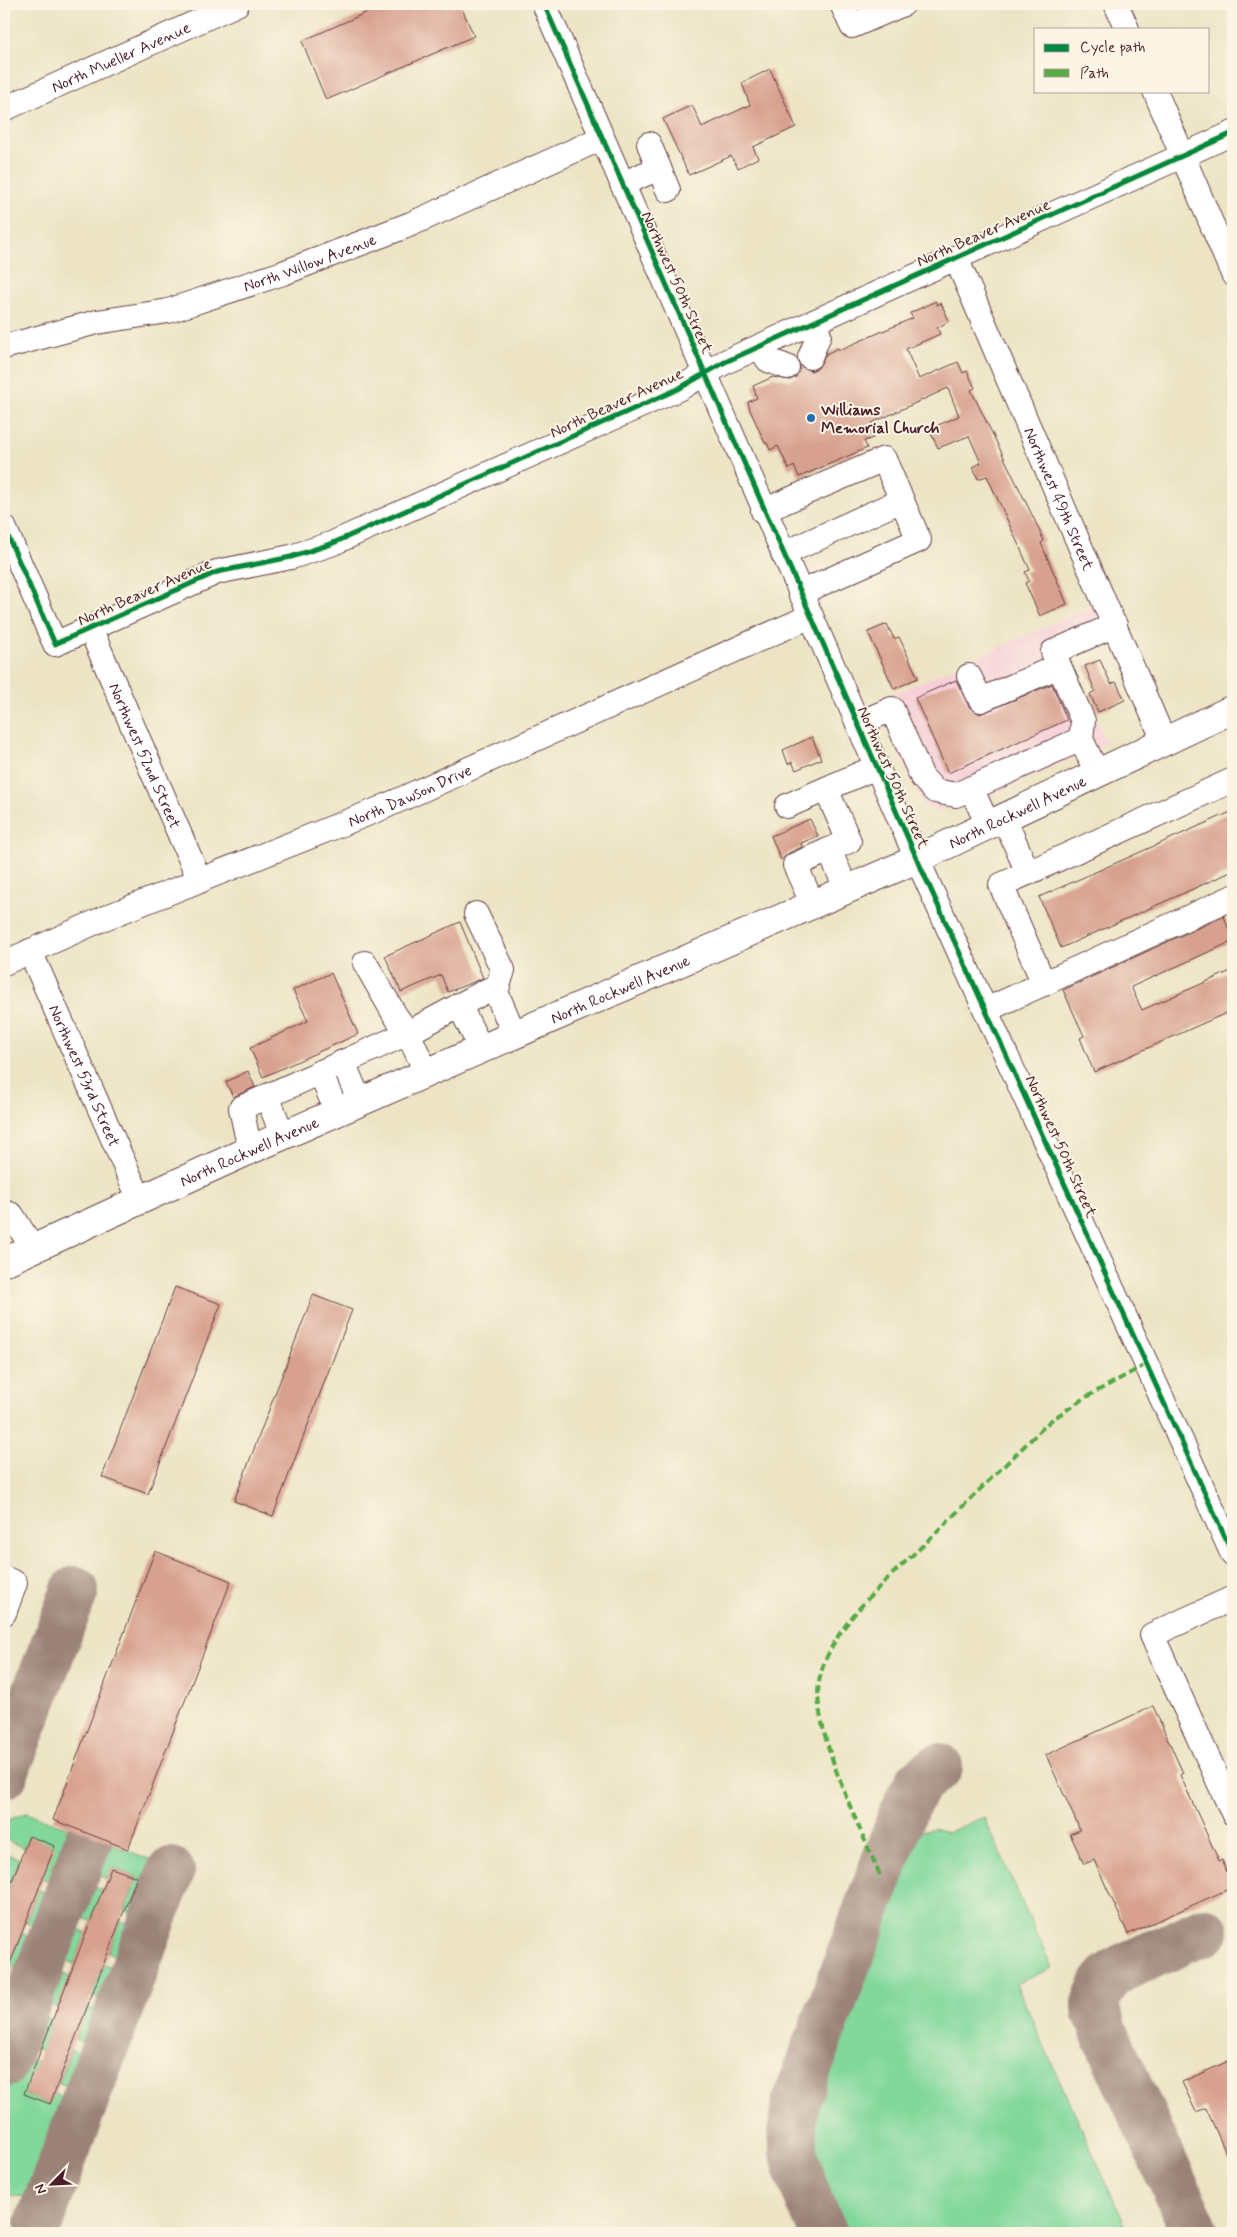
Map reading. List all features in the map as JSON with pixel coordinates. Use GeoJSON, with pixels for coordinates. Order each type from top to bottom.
{"type":"FeatureCollection","features":[{"type":"Feature","properties":{"kind":"main road","name":"North Rockwell Avenue"},"geometry":{"type":"LineString","coordinates":[[4,1262],[250,1150],[917,859],[1233,709]]}},
{"type":"Feature","properties":{"kind":"street","name":"North Mueller Avenue"},"geometry":{"type":"LineString","coordinates":[[4,109],[236,4]]}},
{"type":"Feature","properties":{"kind":"street","name":"Northwest 50th Street"},"geometry":{"type":"LineString","coordinates":[[544,4],[878,772],[1233,1555]]}},
{"type":"Feature","properties":{"kind":"street"},"geometry":{"type":"LineString","coordinates":[[842,4],[852,26],[903,4]]}},
{"type":"Feature","properties":{"kind":"street"},"geometry":{"type":"LineString","coordinates":[[1116,4],[1127,28]]}},
{"type":"Feature","properties":{"kind":"street"},"geometry":{"type":"LineString","coordinates":[[1155,92],[1233,274]]}},
{"type":"Feature","properties":{"kind":"street","name":"North Beaver Avenue"},"geometry":{"type":"LineString","coordinates":[[4,527],[54,644],[217,572],[291,557],[331,544],[678,389],[705,374],[814,322],[1233,133]]}},
{"type":"Feature","properties":{"kind":"street","name":"North Willow Avenue"},"geometry":{"type":"LineString","coordinates":[[4,347],[97,322],[168,311],[283,273],[411,224],[602,138]]}},
{"type":"Feature","properties":{"kind":"street"},"geometry":{"type":"LineString","coordinates":[[648,144],[668,190]]}},
{"type":"Feature","properties":{"kind":"street"},"geometry":{"type":"LineString","coordinates":[[622,184],[659,168]]}},
{"type":"Feature","properties":{"kind":"street","name":"Northwest 49th Street"},"geometry":{"type":"LineString","coordinates":[[956,258],[1164,741]]}},
{"type":"Feature","properties":{"kind":"street"},"geometry":{"type":"LineString","coordinates":[[810,357],[818,335],[814,322]]}},
{"type":"Feature","properties":{"kind":"street"},"geometry":{"type":"LineString","coordinates":[[760,347],[768,360],[787,367]]}},
{"type":"Feature","properties":{"kind":"street"},"geometry":{"type":"LineString","coordinates":[[763,511],[884,460],[919,540],[800,593]]}},
{"type":"Feature","properties":{"kind":"street"},"geometry":{"type":"LineString","coordinates":[[783,554],[902,500]]}},
{"type":"Feature","properties":{"kind":"street","name":"North Dawson Drive"},"geometry":{"type":"LineString","coordinates":[[4,963],[81,928],[377,810],[811,616]]}},
{"type":"Feature","properties":{"kind":"street"},"geometry":{"type":"LineString","coordinates":[[1097,773],[1082,739],[1083,721],[1053,652],[1115,625]]}},
{"type":"Feature","properties":{"kind":"street","name":"Northwest 52nd Street"},"geometry":{"type":"LineString","coordinates":[[90,628],[200,881]]}},
{"type":"Feature","properties":{"kind":"street"},"geometry":{"type":"LineString","coordinates":[[970,676],[980,700],[1059,666]]}},
{"type":"Feature","properties":{"kind":"street"},"geometry":{"type":"LineString","coordinates":[[858,724],[892,709],[922,778],[936,791],[956,795],[1082,739]]}},
{"type":"Feature","properties":{"kind":"street"},"geometry":{"type":"LineString","coordinates":[[787,806],[826,789],[914,760]]}},
{"type":"Feature","properties":{"kind":"street"},"geometry":{"type":"LineString","coordinates":[[1044,984],[1001,885],[1233,780]]}},
{"type":"Feature","properties":{"kind":"street"},"geometry":{"type":"LineString","coordinates":[[971,788],[996,821],[1028,873]]}},
{"type":"Feature","properties":{"kind":"street"},"geometry":{"type":"LineString","coordinates":[[813,905],[795,865],[849,842],[826,789]]}},
{"type":"Feature","properties":{"kind":"street"},"geometry":{"type":"LineString","coordinates":[[829,850],[847,890]]}},
{"type":"Feature","properties":{"kind":"street"},"geometry":{"type":"LineString","coordinates":[[986,1010],[1233,897]]}},
{"type":"Feature","properties":{"kind":"street"},"geometry":{"type":"LineString","coordinates":[[476,914],[503,970],[496,992],[515,1036]]}},
{"type":"Feature","properties":{"kind":"street","name":"Northwest 53rd Street"},"geometry":{"type":"LineString","coordinates":[[30,951],[140,1200]]}},
{"type":"Feature","properties":{"kind":"street"},"geometry":{"type":"LineString","coordinates":[[365,963],[395,1015],[408,1033],[427,1074]]}},
{"type":"Feature","properties":{"kind":"street"},"geometry":{"type":"LineString","coordinates":[[250,1150],[241,1108],[408,1033],[488,990],[496,992]]}},
{"type":"Feature","properties":{"kind":"street"},"geometry":{"type":"LineString","coordinates":[[459,1005],[482,1050]]}},
{"type":"Feature","properties":{"kind":"street"},"geometry":{"type":"LineString","coordinates":[[343,1062],[349,1107]]}},
{"type":"Feature","properties":{"kind":"street"},"geometry":{"type":"LineString","coordinates":[[320,1072],[349,1107]]}},
{"type":"Feature","properties":{"kind":"street"},"geometry":{"type":"LineString","coordinates":[[267,1096],[283,1136]]}},
{"type":"Feature","properties":{"kind":"street"},"geometry":{"type":"LineString","coordinates":[[4,1212],[12,1215],[33,1249]]}},
{"type":"Feature","properties":{"kind":"street"},"geometry":{"type":"LineString","coordinates":[[4,1578],[15,1583],[4,1613]]}},
{"type":"Feature","properties":{"kind":"street"},"geometry":{"type":"LineString","coordinates":[[1233,1598],[1152,1635],[1233,1813]]}},
{"type":"Feature","properties":{"kind":"shaded area"},"geometry":{"type":"Polygon","coordinates":[[[1096,605],[1109,636],[1067,656],[1106,743],[993,794],[959,803],[939,811],[924,806],[875,702],[1096,605]]]}},
{"type":"Feature","properties":{"kind":"green space"},"geometry":{"type":"Polygon","coordinates":[[[26,1813],[82,1833],[64,1879],[54,1883],[42,1878],[29,1836],[24,1848],[4,1839],[4,1831],[8,1820],[26,1813]]]}},
{"type":"Feature","properties":{"kind":"green space"},"geometry":{"type":"Polygon","coordinates":[[[984,1817],[1052,1968],[1016,1984],[1129,2233],[845,2233],[823,2184],[814,2153],[812,2136],[817,2099],[917,1832],[934,1828],[947,1833],[984,1817]]]}},
{"type":"Feature","properties":{"kind":"green space"},"geometry":{"type":"Polygon","coordinates":[[[100,1840],[149,1859],[156,1866],[159,1877],[146,1910],[137,1915],[125,1910],[137,1877],[112,1868],[107,1879],[95,1874],[92,1862],[100,1840]]]}},
{"type":"Feature","properties":{"kind":"green space"},"geometry":{"type":"Polygon","coordinates":[[[4,1853],[20,1859],[8,1890],[4,1889],[4,1853]]]}},
{"type":"Feature","properties":{"kind":"green space"},"geometry":{"type":"Polygon","coordinates":[[[91,1886],[103,1890],[91,1921],[79,1917],[75,1908],[81,1890],[91,1886]]]}},
{"type":"Feature","properties":{"kind":"green space"},"geometry":{"type":"Polygon","coordinates":[[[38,1890],[50,1895],[54,1905],[47,1922],[38,1926],[26,1922],[38,1890]]]}},
{"type":"Feature","properties":{"kind":"green space"},"geometry":{"type":"Polygon","coordinates":[[[120,1921],[131,1925],[137,1936],[130,1954],[121,1958],[108,1953],[120,1921]]]}},
{"type":"Feature","properties":{"kind":"green space"},"geometry":{"type":"Polygon","coordinates":[[[75,1929],[86,1933],[74,1964],[62,1960],[58,1951],[65,1933],[75,1929]]]}},
{"type":"Feature","properties":{"kind":"green space"},"geometry":{"type":"Polygon","coordinates":[[[22,1933],[33,1938],[38,1948],[31,1965],[22,1970],[9,1965],[22,1933]]]}},
{"type":"Feature","properties":{"kind":"green space"},"geometry":{"type":"Polygon","coordinates":[[[104,1964],[114,1968],[120,1978],[113,1998],[105,2001],[91,1996],[104,1964]]]}},
{"type":"Feature","properties":{"kind":"green space"},"geometry":{"type":"Polygon","coordinates":[[[58,1972],[70,1977],[58,2008],[46,2003],[42,1994],[49,1976],[58,1972]]]}},
{"type":"Feature","properties":{"kind":"green space"},"geometry":{"type":"Polygon","coordinates":[[[5,1976],[17,1981],[21,1991],[14,2008],[5,2012],[5,1976]]]}},
{"type":"Feature","properties":{"kind":"green space"},"geometry":{"type":"Polygon","coordinates":[[[87,2007],[99,2012],[104,2022],[97,2039],[90,2044],[75,2039],[87,2007]]]}},
{"type":"Feature","properties":{"kind":"green space"},"geometry":{"type":"Polygon","coordinates":[[[42,2015],[53,2020],[41,2051],[30,2046],[25,2037],[31,2020],[42,2015]]]}},
{"type":"Feature","properties":{"kind":"green space"},"geometry":{"type":"Polygon","coordinates":[[[71,2050],[83,2055],[87,2065],[81,2083],[73,2087],[59,2083],[71,2050]]]}},
{"type":"Feature","properties":{"kind":"green space"},"geometry":{"type":"Polygon","coordinates":[[[25,2058],[37,2062],[25,2094],[50,2104],[54,2093],[67,2098],[71,2107],[42,2184],[34,2193],[20,2197],[4,2193],[4,2091],[15,2063],[25,2058]]]}},
{"type":"Feature","properties":{"kind":"building"},"geometry":{"type":"Polygon","coordinates":[[[386,4],[460,4],[474,36],[326,100],[302,41],[386,4]]]}},
{"type":"Feature","properties":{"kind":"building"},"geometry":{"type":"Polygon","coordinates":[[[770,69],[796,127],[753,147],[758,158],[738,168],[731,156],[689,175],[663,119],[692,105],[702,127],[750,105],[742,83],[770,69]]]}},
{"type":"Feature","properties":{"kind":"building"},"geometry":{"type":"Polygon","coordinates":[[[936,301],[937,305],[941,303],[949,321],[937,328],[940,334],[906,349],[919,379],[958,362],[963,373],[967,371],[975,388],[971,390],[1036,523],[1044,541],[1041,543],[1067,604],[1040,616],[1025,583],[1029,581],[1025,572],[1030,570],[987,476],[978,479],[973,467],[981,463],[969,436],[938,448],[929,429],[959,416],[948,388],[872,423],[876,432],[871,434],[873,438],[864,441],[867,448],[799,477],[794,466],[789,469],[778,446],[770,450],[750,410],[748,402],[757,398],[753,386],[773,377],[790,380],[796,377],[800,366],[811,371],[818,368],[826,354],[913,318],[910,313],[936,301]]]}},
{"type":"Feature","properties":{"kind":"building"},"geometry":{"type":"Polygon","coordinates":[[[887,624],[894,639],[899,637],[918,678],[894,689],[868,632],[887,624]]]}},
{"type":"Feature","properties":{"kind":"building"},"geometry":{"type":"Polygon","coordinates":[[[1100,660],[1111,684],[1116,682],[1125,700],[1098,712],[1090,694],[1095,691],[1085,666],[1100,660]]]}},
{"type":"Feature","properties":{"kind":"building"},"geometry":{"type":"Polygon","coordinates":[[[956,680],[969,707],[980,714],[1052,684],[1067,720],[948,773],[915,698],[956,680]]]}},
{"type":"Feature","properties":{"kind":"building"},"geometry":{"type":"Polygon","coordinates":[[[812,737],[821,759],[796,770],[792,762],[788,764],[783,750],[812,737]]]}},
{"type":"Feature","properties":{"kind":"building"},"geometry":{"type":"Polygon","coordinates":[[[1233,811],[1233,871],[1061,948],[1039,897],[1233,811]]]}},
{"type":"Feature","properties":{"kind":"building"},"geometry":{"type":"Polygon","coordinates":[[[810,819],[818,836],[801,843],[802,847],[789,853],[781,860],[771,836],[810,819]]]}},
{"type":"Feature","properties":{"kind":"building"},"geometry":{"type":"Polygon","coordinates":[[[1224,916],[1233,941],[1131,987],[1142,1010],[1233,970],[1233,1010],[1094,1072],[1080,1038],[1084,1036],[1063,990],[1224,916]]]}},
{"type":"Feature","properties":{"kind":"building"},"geometry":{"type":"Polygon","coordinates":[[[460,922],[483,978],[448,992],[441,975],[401,992],[385,956],[460,922]]]}},
{"type":"Feature","properties":{"kind":"building"},"geometry":{"type":"Polygon","coordinates":[[[331,973],[358,1034],[263,1077],[250,1048],[308,1021],[293,990],[331,973]]]}},
{"type":"Feature","properties":{"kind":"building"},"geometry":{"type":"Polygon","coordinates":[[[248,1071],[255,1087],[233,1097],[226,1082],[248,1071]]]}},
{"type":"Feature","properties":{"kind":"building"},"geometry":{"type":"Polygon","coordinates":[[[175,1287],[221,1304],[148,1494],[102,1477],[175,1287]]]}},
{"type":"Feature","properties":{"kind":"building"},"geometry":{"type":"Polygon","coordinates":[[[313,1295],[352,1310],[273,1516],[234,1501],[313,1295]]]}},
{"type":"Feature","properties":{"kind":"building"},"geometry":{"type":"Polygon","coordinates":[[[155,1551],[231,1581],[128,1849],[53,1820],[155,1551]]]}},
{"type":"Feature","properties":{"kind":"building"},"geometry":{"type":"Polygon","coordinates":[[[1153,1706],[1183,1773],[1180,1775],[1219,1861],[1222,1860],[1233,1887],[1128,1934],[1094,1860],[1084,1864],[1070,1834],[1080,1830],[1046,1755],[1153,1706]]]}},
{"type":"Feature","properties":{"kind":"building"},"geometry":{"type":"Polygon","coordinates":[[[29,1836],[55,1846],[5,1977],[4,1902],[29,1836]]]}},
{"type":"Feature","properties":{"kind":"building"},"geometry":{"type":"Polygon","coordinates":[[[111,1868],[137,1877],[50,2104],[24,2094],[111,1868]]]}},
{"type":"Feature","properties":{"kind":"building"},"geometry":{"type":"Polygon","coordinates":[[[1233,2059],[1233,2169],[1206,2108],[1196,2112],[1182,2082],[1233,2059]]]}},
{"type":"Feature","properties":{"kind":"taxiway"},"geometry":{"type":"LineString","coordinates":[[4,1775],[75,1590]]}},
{"type":"Feature","properties":{"kind":"taxiway"},"geometry":{"type":"LineString","coordinates":[[824,2233],[798,2171],[792,2139],[795,2104],[904,1810],[918,1783],[939,1767]]}},
{"type":"Feature","properties":{"kind":"taxiway"},"geometry":{"type":"LineString","coordinates":[[4,2064],[89,1838]]}},
{"type":"Feature","properties":{"kind":"taxiway"},"geometry":{"type":"LineString","coordinates":[[39,2223],[171,1871]]}},
{"type":"Feature","properties":{"kind":"taxiway"},"geometry":{"type":"LineString","coordinates":[[1196,2233],[1105,2034],[1096,2010],[1096,2000],[1103,1984],[1110,1976],[1122,1968],[1205,1931]]}},
{"type":"Feature","properties":{"kind":"marked path"},"geometry":{"type":"LineString","coordinates":[[880,1875],[839,1779],[822,1726],[819,1682],[825,1660],[836,1639],[868,1599],[1050,1421],[1086,1397],[1147,1364]]}},
{"type":"Feature","properties":{"kind":"cycle path"},"geometry":{"type":"LineString","coordinates":[[544,4],[917,859],[1233,1555]]}},
{"type":"Feature","properties":{"kind":"cycle path"},"geometry":{"type":"LineString","coordinates":[[4,527],[55,644],[217,572],[291,557],[331,544],[678,389],[725,362],[1233,133]]}},
{"type":"Feature","properties":{"kind":"place","name":"Williams Memorial Church"},"geometry":{"type":"Point","coordinates":[811,418]}}]}
